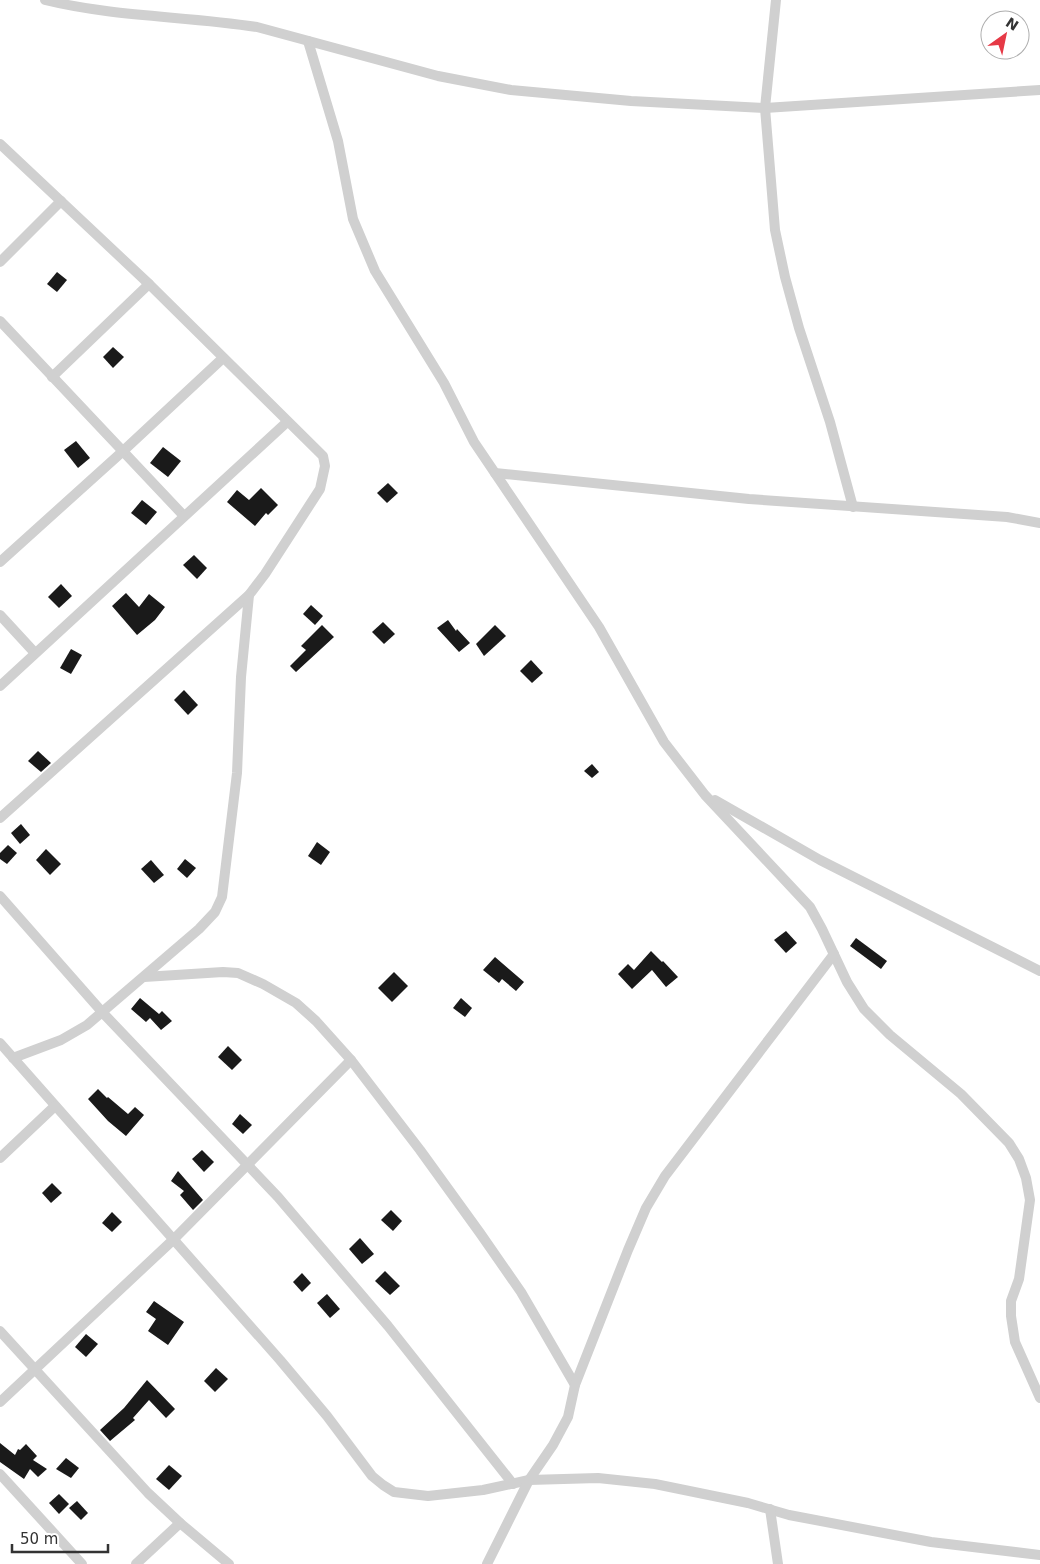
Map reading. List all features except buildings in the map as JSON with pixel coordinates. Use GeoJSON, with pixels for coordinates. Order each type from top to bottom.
{"type":"FeatureCollection","features":[{"type":"Feature","properties":{"kind":"street"},"geometry":{"type":"LineString","coordinates":[[45,0],[136,15],[257,26],[438,76],[511,90],[630,101],[765,108],[1040,90]]}},
{"type":"Feature","properties":{"kind":"street"},"geometry":{"type":"LineString","coordinates":[[776,0],[765,108],[775,230],[799,328],[830,422],[853,506]]}},
{"type":"Feature","properties":{"kind":"street"},"geometry":{"type":"LineString","coordinates":[[308,41],[338,141],[353,219],[374,271],[440,376],[474,442],[599,627],[664,742],[705,795],[810,907],[847,982],[864,1009],[890,1035],[961,1094],[1008,1143],[1018,1159],[1026,1178],[1030,1200],[1019,1279],[1011,1301],[1011,1316],[1015,1342],[1040,1398]]}},
{"type":"Feature","properties":{"kind":"street"},"geometry":{"type":"LineString","coordinates":[[0,144],[149,284],[323,456],[325,466],[320,489],[265,574],[249,595],[144,687],[0,818]]}},
{"type":"Feature","properties":{"kind":"street"},"geometry":{"type":"LineString","coordinates":[[0,262],[61,201]]}},
{"type":"Feature","properties":{"kind":"street"},"geometry":{"type":"LineString","coordinates":[[52,377],[149,284]]}},
{"type":"Feature","properties":{"kind":"street"},"geometry":{"type":"LineString","coordinates":[[0,321],[184,516]]}},
{"type":"Feature","properties":{"kind":"street"},"geometry":{"type":"LineString","coordinates":[[0,562],[223,358]]}},
{"type":"Feature","properties":{"kind":"street"},"geometry":{"type":"LineString","coordinates":[[0,686],[287,422]]}},
{"type":"Feature","properties":{"kind":"street"},"geometry":{"type":"LineString","coordinates":[[495,473],[749,499],[1007,517],[1040,523]]}},
{"type":"Feature","properties":{"kind":"street"},"geometry":{"type":"LineString","coordinates":[[13,1058],[61,1040],[87,1026],[199,929],[215,912],[222,897],[237,773],[241,677],[249,595]]}},
{"type":"Feature","properties":{"kind":"street"},"geometry":{"type":"LineString","coordinates":[[0,615],[35,653]]}},
{"type":"Feature","properties":{"kind":"street"},"geometry":{"type":"LineString","coordinates":[[705,795],[820,860],[1040,972]]}},
{"type":"Feature","properties":{"kind":"street"},"geometry":{"type":"LineString","coordinates":[[0,896],[103,1013],[278,1197],[388,1326],[513,1484]]}},
{"type":"Feature","properties":{"kind":"street"},"geometry":{"type":"LineString","coordinates":[[486,1564],[529,1480],[553,1445],[568,1417],[575,1385],[646,1208],[665,1176],[834,954]]}},
{"type":"Feature","properties":{"kind":"street"},"geometry":{"type":"LineString","coordinates":[[144,977],[223,972],[238,973],[263,984],[296,1003],[316,1021],[350,1060],[420,1150],[510,1277],[575,1385]]}},
{"type":"Feature","properties":{"kind":"street"},"geometry":{"type":"LineString","coordinates":[[0,1043],[280,1360],[327,1416],[372,1476],[382,1486],[394,1492],[428,1496],[482,1490],[529,1480],[598,1478],[656,1484],[748,1503],[789,1516],[931,1542],[1040,1555]]}},
{"type":"Feature","properties":{"kind":"street"},"geometry":{"type":"LineString","coordinates":[[0,1402],[173,1240],[350,1060]]}},
{"type":"Feature","properties":{"kind":"street"},"geometry":{"type":"LineString","coordinates":[[0,1158],[55,1106]]}},
{"type":"Feature","properties":{"kind":"street"},"geometry":{"type":"LineString","coordinates":[[0,1331],[148,1493],[180,1524],[229,1564]]}},
{"type":"Feature","properties":{"kind":"street"},"geometry":{"type":"LineString","coordinates":[[0,1474],[82,1564]]}},
{"type":"Feature","properties":{"kind":"street"},"geometry":{"type":"LineString","coordinates":[[770,1509],[778,1564]]}},
{"type":"Feature","properties":{"kind":"street"},"geometry":{"type":"LineString","coordinates":[[136,1564],[180,1524]]}}]}
